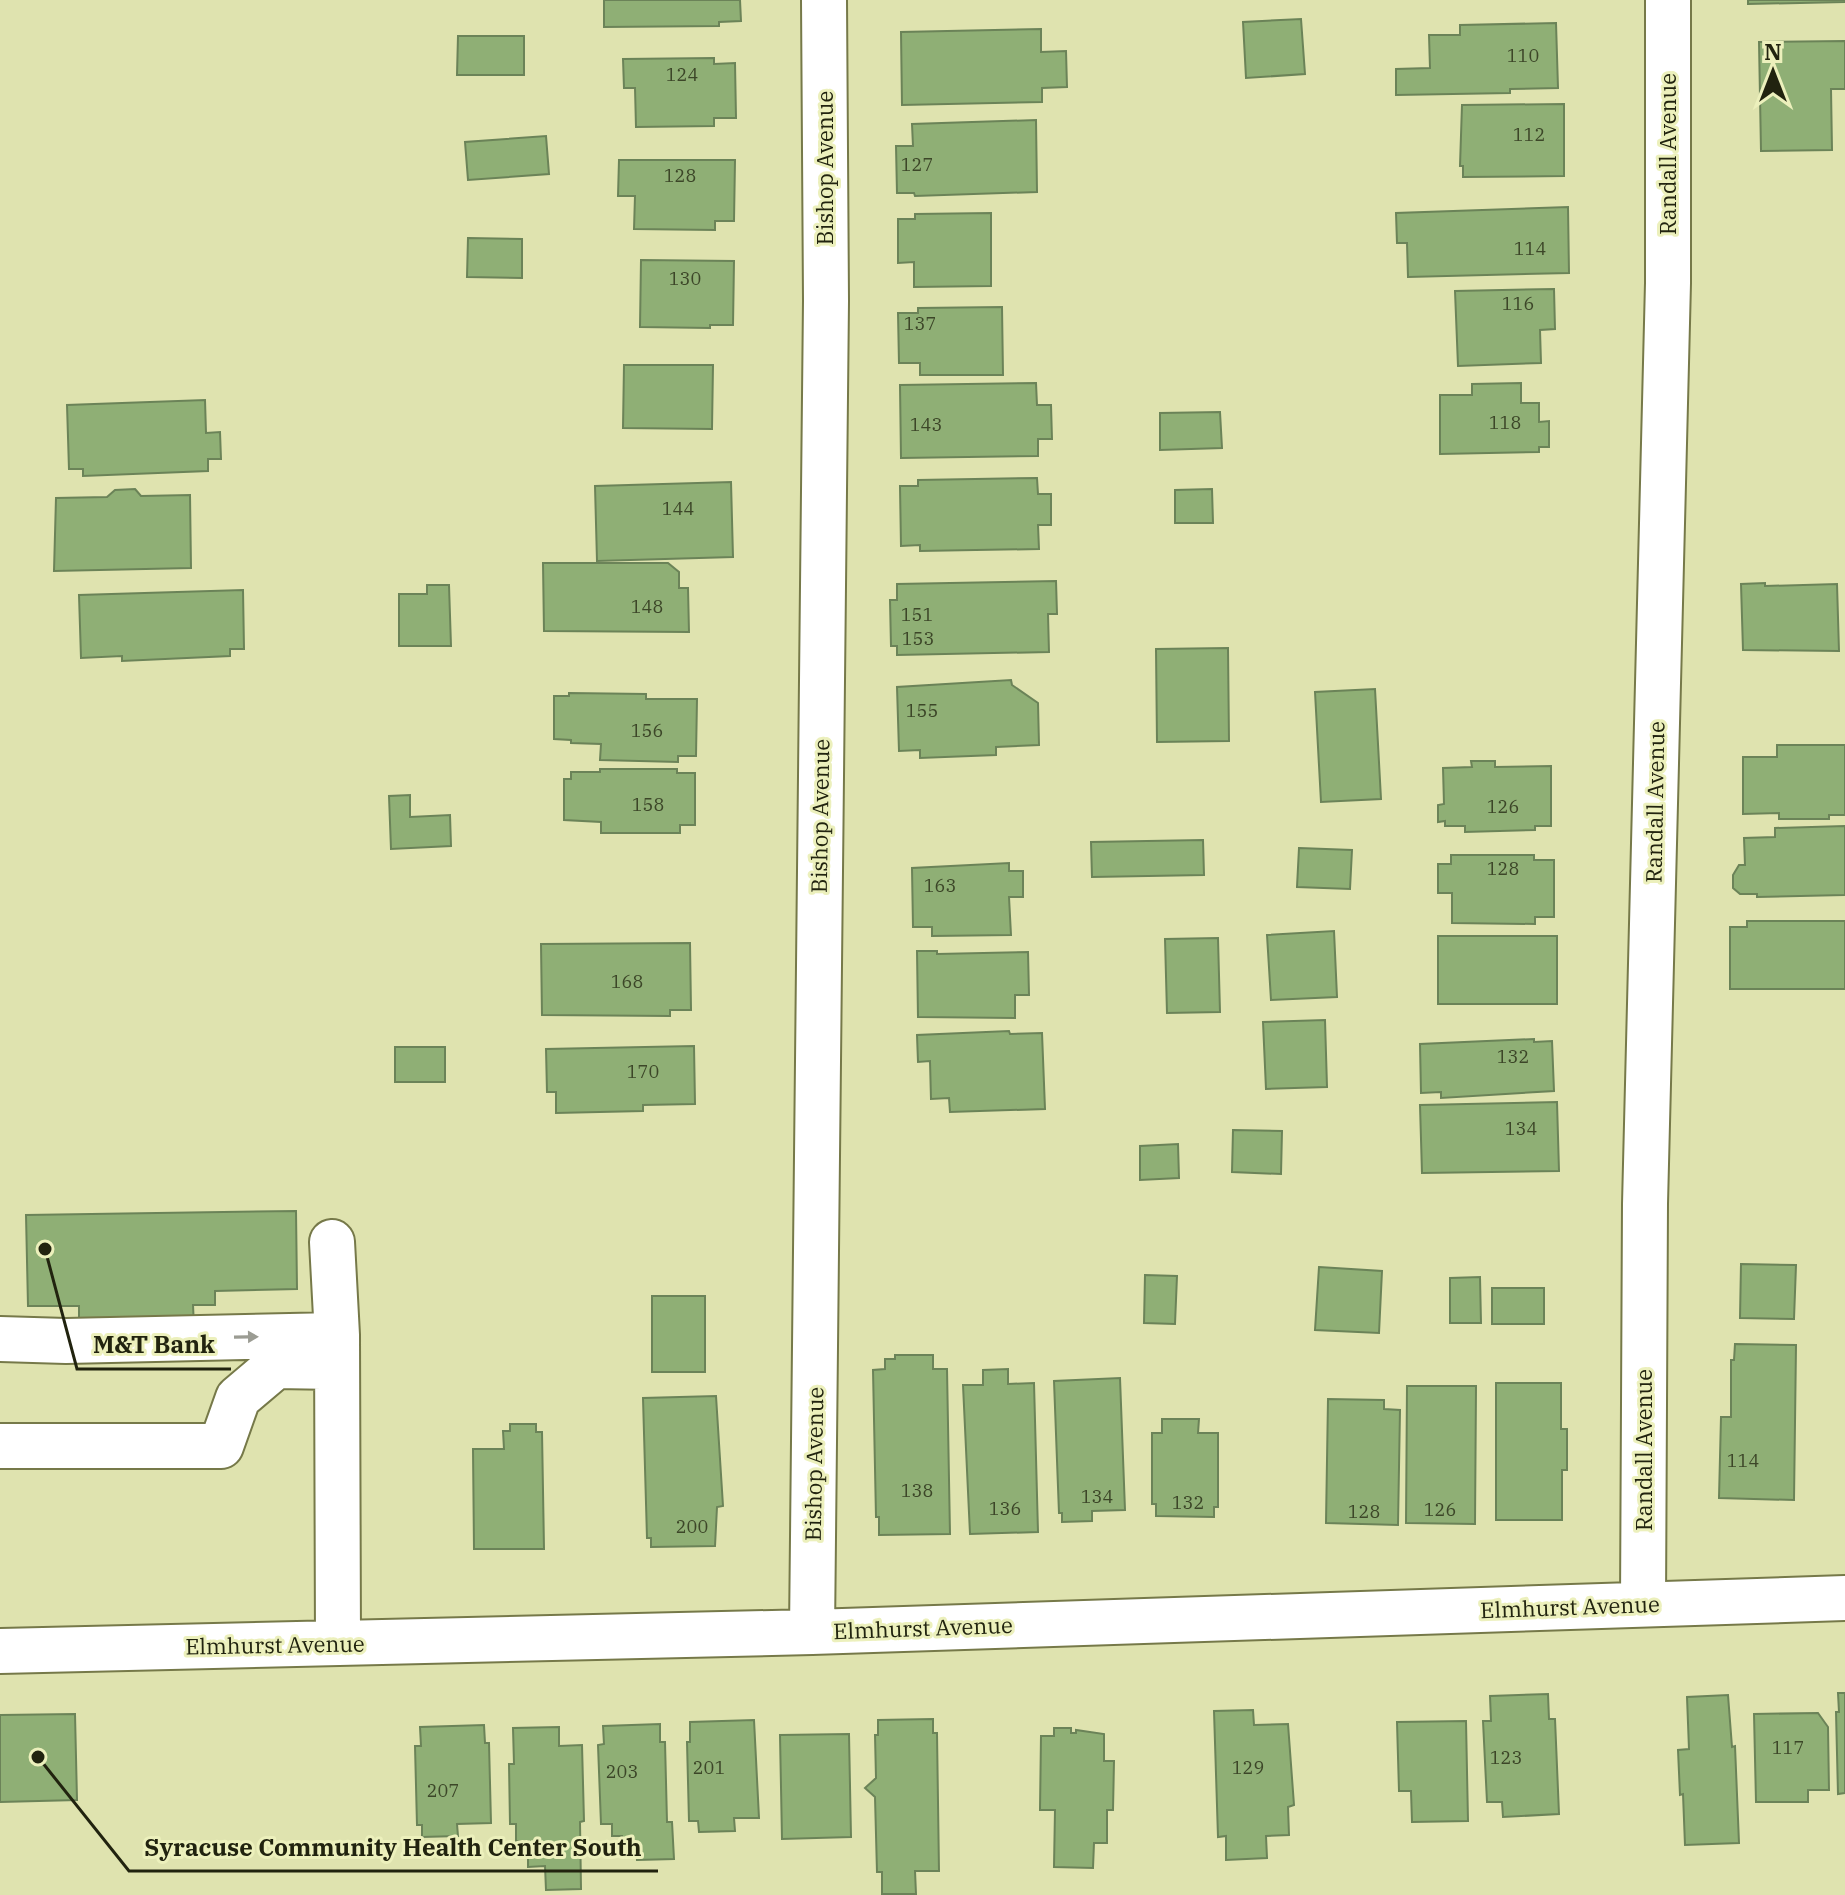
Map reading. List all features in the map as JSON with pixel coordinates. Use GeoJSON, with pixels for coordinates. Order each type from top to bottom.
{"type":"FeatureCollection","features":[{"type":"Feature","properties":{"kind":"street","name":"Bishop Avenue"},"geometry":{"type":"LineString","coordinates":[[812,1632],[826,301],[824,0]]}},
{"type":"Feature","properties":{"kind":"street","name":"Randall Avenue"},"geometry":{"type":"LineString","coordinates":[[1643,1604],[1645,1204],[1668,283],[1668,0]]}},
{"type":"Feature","properties":{"kind":"street"},"geometry":{"type":"LineString","coordinates":[[332,1242],[337,1351],[338,1643]]}},
{"type":"Feature","properties":{"kind":"street"},"geometry":{"type":"LineString","coordinates":[[0,1339],[337,1351]]}},
{"type":"Feature","properties":{"kind":"street"},"geometry":{"type":"LineString","coordinates":[[0,1446],[221,1446],[238,1398],[276,1366],[337,1351]]}},
{"type":"Feature","properties":{"kind":"street","name":"Elmhurst Avenue"},"geometry":{"type":"LineString","coordinates":[[0,1651],[812,1632],[1845,1598]]}},
{"type":"Feature","properties":{"kind":"building"},"geometry":{"type":"Polygon","coordinates":[[[604,0],[740,0],[741,21],[719,22],[719,26],[604,27],[604,0]]]}},
{"type":"Feature","properties":{"kind":"building"},"geometry":{"type":"Polygon","coordinates":[[[1748,0],[1845,0],[1845,2],[1748,4],[1748,0]]]}},
{"type":"Feature","properties":{"kind":"building"},"geometry":{"type":"Polygon","coordinates":[[[1301,19],[1305,74],[1246,78],[1243,22],[1301,19]]]}},
{"type":"Feature","properties":{"kind":"building"},"geometry":{"type":"Polygon","coordinates":[[[1556,23],[1558,88],[1510,89],[1510,93],[1396,95],[1396,69],[1430,68],[1429,35],[1460,35],[1460,25],[1556,23]]]}},
{"type":"Feature","properties":{"kind":"building"},"geometry":{"type":"Polygon","coordinates":[[[1041,29],[1041,52],[1066,51],[1067,87],[1042,88],[1042,102],[902,105],[901,32],[1041,29]]]}},
{"type":"Feature","properties":{"kind":"building"},"geometry":{"type":"Polygon","coordinates":[[[458,36],[524,36],[524,75],[457,75],[458,36]]]}},
{"type":"Feature","properties":{"kind":"building"},"geometry":{"type":"Polygon","coordinates":[[[1845,41],[1845,89],[1831,89],[1832,150],[1761,151],[1759,42],[1845,41]]]}},
{"type":"Feature","properties":{"kind":"building"},"geometry":{"type":"Polygon","coordinates":[[[714,58],[714,64],[735,63],[736,118],[714,118],[714,126],[636,127],[635,88],[624,88],[623,59],[714,58]]]}},
{"type":"Feature","properties":{"kind":"building"},"geometry":{"type":"Polygon","coordinates":[[[1564,104],[1564,176],[1463,177],[1463,166],[1460,166],[1462,105],[1564,104]]]}},
{"type":"Feature","properties":{"kind":"building"},"geometry":{"type":"Polygon","coordinates":[[[1036,120],[1037,192],[915,196],[914,193],[897,193],[896,146],[913,146],[912,124],[1036,120]]]}},
{"type":"Feature","properties":{"kind":"building"},"geometry":{"type":"Polygon","coordinates":[[[546,136],[549,174],[468,180],[465,142],[546,136]]]}},
{"type":"Feature","properties":{"kind":"building"},"geometry":{"type":"Polygon","coordinates":[[[619,160],[735,160],[734,221],[715,221],[715,230],[634,229],[635,196],[618,196],[619,160]]]}},
{"type":"Feature","properties":{"kind":"building"},"geometry":{"type":"Polygon","coordinates":[[[1568,207],[1569,273],[1408,277],[1407,243],[1397,243],[1396,213],[1568,207]]]}},
{"type":"Feature","properties":{"kind":"building"},"geometry":{"type":"Polygon","coordinates":[[[991,213],[991,286],[914,287],[914,262],[898,263],[898,219],[915,219],[915,214],[991,213]]]}},
{"type":"Feature","properties":{"kind":"building"},"geometry":{"type":"Polygon","coordinates":[[[468,238],[522,239],[522,278],[467,277],[468,238]]]}},
{"type":"Feature","properties":{"kind":"building"},"geometry":{"type":"Polygon","coordinates":[[[641,260],[734,261],[733,325],[710,325],[710,328],[640,327],[641,260]]]}},
{"type":"Feature","properties":{"kind":"building"},"geometry":{"type":"Polygon","coordinates":[[[1554,289],[1555,329],[1540,330],[1541,363],[1458,366],[1455,291],[1554,289]]]}},
{"type":"Feature","properties":{"kind":"building"},"geometry":{"type":"Polygon","coordinates":[[[1002,307],[1003,375],[920,375],[920,363],[899,363],[898,313],[918,313],[918,308],[1002,307]]]}},
{"type":"Feature","properties":{"kind":"building"},"geometry":{"type":"Polygon","coordinates":[[[624,365],[713,365],[712,429],[623,428],[624,365]]]}},
{"type":"Feature","properties":{"kind":"building"},"geometry":{"type":"Polygon","coordinates":[[[1036,383],[1037,405],[1051,405],[1052,439],[1038,439],[1038,456],[901,458],[900,385],[1036,383]]]}},
{"type":"Feature","properties":{"kind":"building"},"geometry":{"type":"Polygon","coordinates":[[[1521,383],[1521,403],[1539,403],[1539,422],[1549,421],[1549,447],[1539,447],[1539,452],[1440,454],[1440,395],[1472,395],[1472,384],[1521,383]]]}},
{"type":"Feature","properties":{"kind":"building"},"geometry":{"type":"Polygon","coordinates":[[[205,400],[206,433],[220,432],[221,459],[208,459],[208,471],[83,476],[83,469],[69,469],[67,405],[205,400]]]}},
{"type":"Feature","properties":{"kind":"building"},"geometry":{"type":"Polygon","coordinates":[[[1220,412],[1222,448],[1160,450],[1160,413],[1220,412]]]}},
{"type":"Feature","properties":{"kind":"building"},"geometry":{"type":"Polygon","coordinates":[[[1037,478],[1038,494],[1051,494],[1051,525],[1038,525],[1039,549],[920,551],[920,545],[901,546],[900,486],[918,486],[918,480],[1037,478]]]}},
{"type":"Feature","properties":{"kind":"building"},"geometry":{"type":"Polygon","coordinates":[[[731,482],[733,557],[597,561],[595,486],[731,482]]]}},
{"type":"Feature","properties":{"kind":"building"},"geometry":{"type":"Polygon","coordinates":[[[135,489],[141,496],[190,495],[191,568],[54,571],[56,498],[107,497],[115,490],[135,489]]]}},
{"type":"Feature","properties":{"kind":"building"},"geometry":{"type":"Polygon","coordinates":[[[1212,489],[1213,523],[1175,523],[1175,490],[1212,489]]]}},
{"type":"Feature","properties":{"kind":"building"},"geometry":{"type":"Polygon","coordinates":[[[543,563],[668,563],[679,572],[679,588],[688,588],[689,632],[544,631],[543,563]]]}},
{"type":"Feature","properties":{"kind":"building"},"geometry":{"type":"Polygon","coordinates":[[[1056,581],[1057,614],[1048,614],[1049,652],[897,655],[897,646],[891,646],[890,600],[897,600],[897,584],[1056,581]]]}},
{"type":"Feature","properties":{"kind":"building"},"geometry":{"type":"Polygon","coordinates":[[[1765,583],[1765,586],[1837,584],[1839,651],[1743,650],[1741,584],[1765,583]]]}},
{"type":"Feature","properties":{"kind":"building"},"geometry":{"type":"Polygon","coordinates":[[[427,585],[449,585],[451,646],[399,646],[399,594],[427,594],[427,585]]]}},
{"type":"Feature","properties":{"kind":"building"},"geometry":{"type":"Polygon","coordinates":[[[243,590],[244,649],[230,649],[230,656],[122,661],[122,656],[81,658],[79,595],[243,590]]]}},
{"type":"Feature","properties":{"kind":"building"},"geometry":{"type":"Polygon","coordinates":[[[1228,648],[1229,741],[1157,742],[1156,649],[1228,648]]]}},
{"type":"Feature","properties":{"kind":"building"},"geometry":{"type":"Polygon","coordinates":[[[1011,680],[1012,685],[1038,703],[1039,745],[996,747],[996,755],[920,758],[920,750],[899,751],[897,687],[1011,680]]]}},
{"type":"Feature","properties":{"kind":"building"},"geometry":{"type":"Polygon","coordinates":[[[1375,689],[1381,799],[1321,802],[1315,692],[1375,689]]]}},
{"type":"Feature","properties":{"kind":"building"},"geometry":{"type":"Polygon","coordinates":[[[569,693],[646,694],[646,699],[697,699],[696,756],[678,756],[678,762],[600,760],[601,744],[554,739],[554,696],[569,696],[569,693]]]}},
{"type":"Feature","properties":{"kind":"building"},"geometry":{"type":"Polygon","coordinates":[[[1777,745],[1845,745],[1845,815],[1829,815],[1829,819],[1779,819],[1779,813],[1743,814],[1743,757],[1777,757],[1777,745]]]}},
{"type":"Feature","properties":{"kind":"building"},"geometry":{"type":"Polygon","coordinates":[[[1471,761],[1495,761],[1495,767],[1551,766],[1551,826],[1535,826],[1535,830],[1465,832],[1465,826],[1445,826],[1445,821],[1438,822],[1438,805],[1444,804],[1443,768],[1472,767],[1471,761]]]}},
{"type":"Feature","properties":{"kind":"building"},"geometry":{"type":"Polygon","coordinates":[[[600,769],[677,769],[677,773],[695,773],[695,825],[680,825],[680,833],[601,833],[601,822],[564,820],[564,779],[571,779],[571,772],[600,772],[600,769]]]}},
{"type":"Feature","properties":{"kind":"building"},"geometry":{"type":"Polygon","coordinates":[[[410,795],[410,817],[450,815],[451,846],[391,849],[389,796],[410,795]]]}},
{"type":"Feature","properties":{"kind":"building"},"geometry":{"type":"Polygon","coordinates":[[[1845,826],[1845,895],[1757,897],[1757,894],[1740,894],[1733,888],[1733,875],[1739,865],[1745,865],[1744,838],[1775,837],[1775,828],[1845,826]]]}},
{"type":"Feature","properties":{"kind":"building"},"geometry":{"type":"Polygon","coordinates":[[[1203,840],[1204,875],[1092,877],[1091,842],[1203,840]]]}},
{"type":"Feature","properties":{"kind":"building"},"geometry":{"type":"Polygon","coordinates":[[[1299,848],[1352,850],[1350,889],[1297,887],[1299,848]]]}},
{"type":"Feature","properties":{"kind":"building"},"geometry":{"type":"Polygon","coordinates":[[[1451,855],[1534,855],[1534,860],[1554,860],[1554,917],[1535,917],[1535,924],[1452,923],[1452,893],[1438,893],[1438,864],[1451,864],[1451,855]]]}},
{"type":"Feature","properties":{"kind":"building"},"geometry":{"type":"Polygon","coordinates":[[[1009,863],[1009,871],[1023,871],[1023,897],[1009,897],[1011,935],[932,936],[932,927],[913,927],[912,868],[1009,863]]]}},
{"type":"Feature","properties":{"kind":"building"},"geometry":{"type":"Polygon","coordinates":[[[1747,921],[1845,921],[1845,989],[1730,989],[1730,927],[1747,927],[1747,921]]]}},
{"type":"Feature","properties":{"kind":"building"},"geometry":{"type":"Polygon","coordinates":[[[1334,931],[1337,997],[1271,1000],[1267,935],[1334,931]]]}},
{"type":"Feature","properties":{"kind":"building"},"geometry":{"type":"Polygon","coordinates":[[[1438,936],[1557,936],[1557,1004],[1438,1004],[1438,936]]]}},
{"type":"Feature","properties":{"kind":"building"},"geometry":{"type":"Polygon","coordinates":[[[1218,938],[1220,1012],[1167,1013],[1165,939],[1218,938]]]}},
{"type":"Feature","properties":{"kind":"building"},"geometry":{"type":"Polygon","coordinates":[[[690,943],[691,1010],[670,1010],[670,1016],[542,1015],[541,944],[690,943]]]}},
{"type":"Feature","properties":{"kind":"building"},"geometry":{"type":"Polygon","coordinates":[[[917,951],[937,951],[937,954],[1028,952],[1029,995],[1015,995],[1015,1018],[918,1017],[917,951]]]}},
{"type":"Feature","properties":{"kind":"building"},"geometry":{"type":"Polygon","coordinates":[[[1325,1020],[1327,1087],[1266,1089],[1263,1022],[1325,1020]]]}},
{"type":"Feature","properties":{"kind":"building"},"geometry":{"type":"Polygon","coordinates":[[[1009,1031],[1010,1034],[1042,1033],[1045,1109],[950,1112],[949,1098],[931,1099],[930,1061],[918,1062],[917,1035],[1009,1031]]]}},
{"type":"Feature","properties":{"kind":"building"},"geometry":{"type":"Polygon","coordinates":[[[1534,1039],[1534,1042],[1552,1041],[1554,1091],[1441,1098],[1441,1092],[1421,1093],[1420,1044],[1534,1039]]]}},
{"type":"Feature","properties":{"kind":"building"},"geometry":{"type":"Polygon","coordinates":[[[694,1046],[695,1104],[643,1105],[643,1111],[556,1113],[556,1092],[547,1092],[546,1049],[694,1046]]]}},
{"type":"Feature","properties":{"kind":"building"},"geometry":{"type":"Polygon","coordinates":[[[395,1047],[445,1047],[445,1082],[395,1082],[395,1047]]]}},
{"type":"Feature","properties":{"kind":"building"},"geometry":{"type":"Polygon","coordinates":[[[1557,1102],[1559,1171],[1422,1173],[1420,1105],[1557,1102]]]}},
{"type":"Feature","properties":{"kind":"building"},"geometry":{"type":"Polygon","coordinates":[[[1233,1130],[1282,1131],[1281,1174],[1232,1172],[1233,1130]]]}},
{"type":"Feature","properties":{"kind":"building"},"geometry":{"type":"Polygon","coordinates":[[[1178,1144],[1179,1178],[1140,1180],[1140,1146],[1178,1144]]]}},
{"type":"Feature","properties":{"kind":"building"},"geometry":{"type":"Polygon","coordinates":[[[296,1211],[297,1289],[215,1291],[215,1305],[193,1305],[194,1326],[79,1327],[79,1306],[28,1306],[26,1215],[296,1211]]]}},
{"type":"Feature","properties":{"kind":"building"},"geometry":{"type":"Polygon","coordinates":[[[1741,1264],[1796,1265],[1794,1319],[1740,1318],[1741,1264]]]}},
{"type":"Feature","properties":{"kind":"building"},"geometry":{"type":"Polygon","coordinates":[[[1319,1267],[1382,1271],[1379,1333],[1315,1330],[1319,1267]]]}},
{"type":"Feature","properties":{"kind":"building"},"geometry":{"type":"Polygon","coordinates":[[[1145,1275],[1177,1276],[1175,1324],[1144,1323],[1145,1275]]]}},
{"type":"Feature","properties":{"kind":"building"},"geometry":{"type":"Polygon","coordinates":[[[1480,1277],[1481,1323],[1450,1323],[1450,1278],[1480,1277]]]}},
{"type":"Feature","properties":{"kind":"building"},"geometry":{"type":"Polygon","coordinates":[[[1492,1288],[1544,1288],[1544,1324],[1492,1324],[1492,1288]]]}},
{"type":"Feature","properties":{"kind":"building"},"geometry":{"type":"Polygon","coordinates":[[[652,1296],[705,1296],[705,1372],[652,1372],[652,1296]]]}},
{"type":"Feature","properties":{"kind":"building"},"geometry":{"type":"Polygon","coordinates":[[[1735,1344],[1796,1345],[1794,1500],[1719,1498],[1721,1417],[1731,1417],[1731,1360],[1734,1360],[1735,1344]]]}},
{"type":"Feature","properties":{"kind":"building"},"geometry":{"type":"Polygon","coordinates":[[[895,1355],[933,1355],[933,1369],[947,1369],[950,1534],[879,1535],[873,1370],[885,1369],[885,1359],[895,1359],[895,1355]]]}},
{"type":"Feature","properties":{"kind":"building"},"geometry":{"type":"Polygon","coordinates":[[[1008,1369],[1008,1384],[1034,1383],[1038,1532],[970,1534],[963,1385],[983,1385],[983,1370],[1008,1369]]]}},
{"type":"Feature","properties":{"kind":"building"},"geometry":{"type":"Polygon","coordinates":[[[1120,1378],[1125,1510],[1092,1511],[1092,1521],[1062,1522],[1062,1513],[1059,1513],[1054,1381],[1120,1378]]]}},
{"type":"Feature","properties":{"kind":"building"},"geometry":{"type":"Polygon","coordinates":[[[1496,1383],[1561,1383],[1561,1429],[1567,1429],[1567,1470],[1562,1470],[1562,1520],[1496,1520],[1496,1383]]]}},
{"type":"Feature","properties":{"kind":"building"},"geometry":{"type":"Polygon","coordinates":[[[1407,1386],[1476,1386],[1475,1524],[1406,1523],[1407,1386]]]}},
{"type":"Feature","properties":{"kind":"building"},"geometry":{"type":"Polygon","coordinates":[[[716,1396],[723,1506],[717,1507],[715,1546],[651,1547],[651,1538],[647,1538],[643,1398],[716,1396]]]}},
{"type":"Feature","properties":{"kind":"building"},"geometry":{"type":"Polygon","coordinates":[[[1328,1399],[1384,1400],[1384,1409],[1400,1410],[1398,1525],[1326,1523],[1328,1399]]]}},
{"type":"Feature","properties":{"kind":"building"},"geometry":{"type":"Polygon","coordinates":[[[1162,1419],[1199,1419],[1198,1433],[1218,1433],[1218,1507],[1214,1507],[1214,1517],[1156,1516],[1156,1504],[1152,1504],[1152,1433],[1162,1433],[1162,1419]]]}},
{"type":"Feature","properties":{"kind":"building"},"geometry":{"type":"Polygon","coordinates":[[[510,1424],[536,1424],[536,1432],[542,1432],[544,1549],[474,1549],[473,1449],[504,1449],[503,1431],[510,1431],[510,1424]]]}},
{"type":"Feature","properties":{"kind":"building"},"geometry":{"type":"Polygon","coordinates":[[[1838,1693],[1845,1693],[1845,1793],[1838,1794],[1836,1712],[1839,1712],[1838,1693]]]}},
{"type":"Feature","properties":{"kind":"building"},"geometry":{"type":"Polygon","coordinates":[[[1548,1694],[1549,1719],[1555,1719],[1559,1814],[1503,1817],[1502,1802],[1487,1802],[1483,1721],[1491,1721],[1490,1696],[1548,1694]]]}},
{"type":"Feature","properties":{"kind":"building"},"geometry":{"type":"Polygon","coordinates":[[[1728,1695],[1732,1747],[1735,1746],[1739,1843],[1685,1845],[1678,1750],[1689,1749],[1687,1697],[1728,1695]]]}},
{"type":"Feature","properties":{"kind":"building"},"geometry":{"type":"Polygon","coordinates":[[[1253,1710],[1254,1725],[1288,1724],[1294,1805],[1288,1807],[1289,1835],[1266,1836],[1267,1858],[1226,1860],[1226,1836],[1218,1837],[1214,1711],[1253,1710]]]}},
{"type":"Feature","properties":{"kind":"building"},"geometry":{"type":"Polygon","coordinates":[[[1818,1713],[1828,1727],[1829,1790],[1808,1790],[1808,1802],[1756,1802],[1754,1714],[1818,1713]]]}},
{"type":"Feature","properties":{"kind":"building"},"geometry":{"type":"Polygon","coordinates":[[[75,1714],[77,1800],[0,1802],[0,1715],[75,1714]]]}},
{"type":"Feature","properties":{"kind":"building"},"geometry":{"type":"Polygon","coordinates":[[[933,1719],[933,1733],[937,1733],[939,1871],[915,1871],[916,1894],[882,1894],[882,1872],[877,1872],[875,1797],[865,1788],[876,1778],[875,1735],[878,1735],[878,1720],[933,1719]]]}},
{"type":"Feature","properties":{"kind":"building"},"geometry":{"type":"Polygon","coordinates":[[[754,1720],[759,1818],[734,1818],[735,1831],[699,1832],[698,1821],[689,1821],[687,1742],[690,1742],[690,1722],[754,1720]]]}},
{"type":"Feature","properties":{"kind":"building"},"geometry":{"type":"Polygon","coordinates":[[[1466,1721],[1468,1821],[1412,1822],[1411,1791],[1399,1791],[1397,1722],[1466,1721]]]}},
{"type":"Feature","properties":{"kind":"building"},"geometry":{"type":"Polygon","coordinates":[[[660,1724],[660,1742],[665,1742],[667,1822],[672,1822],[674,1859],[637,1860],[636,1845],[622,1845],[622,1836],[612,1836],[612,1824],[601,1824],[598,1745],[604,1744],[603,1726],[660,1724]]]}},
{"type":"Feature","properties":{"kind":"building"},"geometry":{"type":"Polygon","coordinates":[[[484,1725],[485,1743],[489,1743],[491,1823],[457,1824],[458,1836],[422,1837],[422,1825],[417,1825],[415,1746],[421,1746],[420,1727],[484,1725]]]}},
{"type":"Feature","properties":{"kind":"building"},"geometry":{"type":"Polygon","coordinates":[[[559,1727],[559,1746],[582,1745],[584,1821],[580,1822],[581,1889],[546,1890],[545,1866],[528,1867],[528,1841],[516,1841],[516,1824],[510,1824],[509,1764],[514,1764],[513,1728],[559,1727]]]}},
{"type":"Feature","properties":{"kind":"building"},"geometry":{"type":"Polygon","coordinates":[[[1054,1728],[1071,1728],[1071,1733],[1076,1733],[1076,1730],[1104,1734],[1104,1761],[1114,1761],[1113,1810],[1107,1810],[1107,1843],[1094,1843],[1093,1868],[1054,1867],[1055,1810],[1040,1810],[1041,1736],[1054,1736],[1054,1728]]]}},
{"type":"Feature","properties":{"kind":"building"},"geometry":{"type":"Polygon","coordinates":[[[849,1734],[851,1837],[782,1839],[780,1735],[849,1734]]]}},
{"type":"Feature","properties":{"kind":"place","name":"M&T Bank"},"geometry":{"type":"Point","coordinates":[45,1249]}},
{"type":"Feature","properties":{"kind":"place","name":"Syracuse Community Health Center South"},"geometry":{"type":"Point","coordinates":[38,1757]}}]}
